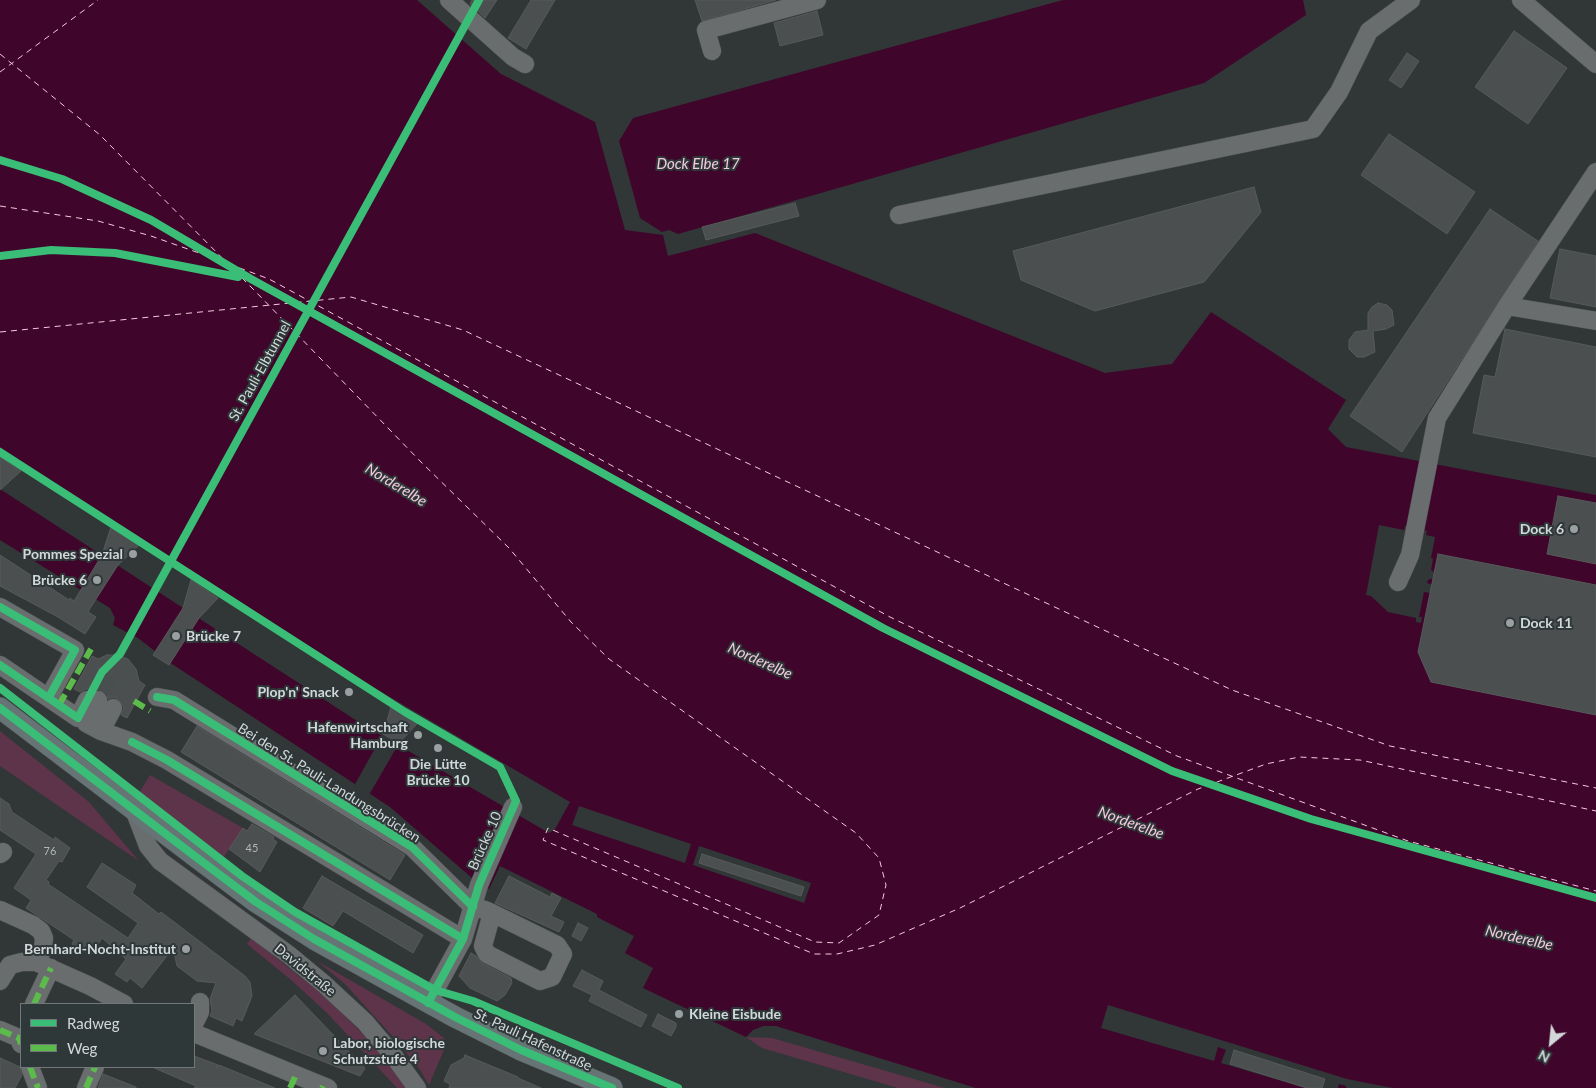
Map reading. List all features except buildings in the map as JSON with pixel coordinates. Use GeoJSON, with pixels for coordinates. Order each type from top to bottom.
{"type":"FeatureCollection","features":[{"type":"Feature","properties":{"kind":"main road","name":"St. Pauli Hafenstraße"},"geometry":{"type":"LineString","coordinates":[[0,708],[256,902],[351,960],[428,1003],[521,1050],[612,1088]]}},
{"type":"Feature","properties":{"kind":"street"},"geometry":{"type":"LineString","coordinates":[[449,0],[513,57],[525,64]]}},
{"type":"Feature","properties":{"kind":"street"},"geometry":{"type":"LineString","coordinates":[[712,51],[706,30],[817,0]]}},
{"type":"Feature","properties":{"kind":"street"},"geometry":{"type":"LineString","coordinates":[[899,215],[1313,129],[1339,92],[1368,31],[1411,0]]}},
{"type":"Feature","properties":{"kind":"street"},"geometry":{"type":"LineString","coordinates":[[1521,0],[1596,64]]}},
{"type":"Feature","properties":{"kind":"street"},"geometry":{"type":"LineString","coordinates":[[1398,582],[1410,555],[1437,418],[1596,172]]}},
{"type":"Feature","properties":{"kind":"street"},"geometry":{"type":"LineString","coordinates":[[1508,306],[1596,321]]}},
{"type":"Feature","properties":{"kind":"street"},"geometry":{"type":"LineString","coordinates":[[0,607],[75,650],[49,697]]}},
{"type":"Feature","properties":{"kind":"street"},"geometry":{"type":"LineString","coordinates":[[0,665],[89,725],[132,742],[176,765],[463,938]]}},
{"type":"Feature","properties":{"kind":"street","name":"Bei den St. Pauli-Landungsbrücken"},"geometry":{"type":"LineString","coordinates":[[156,697],[174,700],[412,847],[473,907]]}},
{"type":"Feature","properties":{"kind":"street"},"geometry":{"type":"LineString","coordinates":[[89,725],[102,701]]}},
{"type":"Feature","properties":{"kind":"street","name":"Brücke 10"},"geometry":{"type":"LineString","coordinates":[[473,907],[479,885],[513,807]]}},
{"type":"Feature","properties":{"kind":"street","name":"Davidstraße"},"geometry":{"type":"LineString","coordinates":[[135,812],[144,838],[151,851],[163,864],[289,955],[324,984],[365,1022],[393,1055],[417,1088]]}},
{"type":"Feature","properties":{"kind":"street"},"geometry":{"type":"LineString","coordinates":[[171,839],[170,860],[175,871]]}},
{"type":"Feature","properties":{"kind":"street"},"geometry":{"type":"LineString","coordinates":[[428,1003],[463,938],[473,907],[492,913],[557,945],[563,954],[552,977],[540,981],[487,954],[483,946],[492,913]]}},
{"type":"Feature","properties":{"kind":"street"},"geometry":{"type":"LineString","coordinates":[[0,910],[33,925],[41,931],[44,938],[44,965],[34,1003]]}},
{"type":"Feature","properties":{"kind":"street"},"geometry":{"type":"LineString","coordinates":[[0,980],[5,960],[44,965],[120,1003]]}},
{"type":"Feature","properties":{"kind":"street"},"geometry":{"type":"LineString","coordinates":[[195,1022],[200,1012],[200,1002]]}},
{"type":"Feature","properties":{"kind":"street"},"geometry":{"type":"LineString","coordinates":[[0,1030],[20,1038]]}},
{"type":"Feature","properties":{"kind":"street"},"geometry":{"type":"LineString","coordinates":[[195,1033],[293,1081],[320,1086]]}},
{"type":"Feature","properties":{"kind":"street"},"geometry":{"type":"LineString","coordinates":[[30,1068],[38,1088]]}},
{"type":"Feature","properties":{"kind":"street"},"geometry":{"type":"LineString","coordinates":[[86,1088],[95,1068]]}},
{"type":"Feature","properties":{"kind":"shaded area"},"geometry":{"type":"Polygon","coordinates":[[[0,731],[89,802],[139,861],[0,766],[0,731]]]}},
{"type":"Feature","properties":{"kind":"shaded area"},"geometry":{"type":"Polygon","coordinates":[[[150,775],[243,828],[224,857],[139,793],[150,775]]]}},
{"type":"Feature","properties":{"kind":"shaded area"},"geometry":{"type":"Polygon","coordinates":[[[251,938],[323,995],[369,1040],[401,1079],[406,1088],[397,1088],[327,1013],[247,944],[251,938]]]}},
{"type":"Feature","properties":{"kind":"shaded area"},"geometry":{"type":"Polygon","coordinates":[[[317,961],[426,1024],[444,1038],[446,1045],[429,1085],[420,1070],[395,1039],[345,984],[317,961]]]}},
{"type":"Feature","properties":{"kind":"shaded area"},"geometry":{"type":"Polygon","coordinates":[[[746,1037],[772,1038],[945,1088],[898,1088],[762,1048],[746,1037]]]}},
{"type":"Feature","properties":{"kind":"water","name":"Norderelbe"},"geometry":{"type":"Polygon","coordinates":[[[0,0],[417,0],[501,74],[595,122],[625,230],[663,235],[668,256],[755,233],[1105,373],[1172,364],[1211,312],[1346,400],[1328,429],[1346,447],[1596,495],[1596,1088],[976,1088],[776,1026],[763,1026],[753,1030],[746,1037],[643,988],[653,968],[625,953],[634,936],[597,917],[597,914],[500,866],[489,889],[472,878],[390,807],[169,662],[138,638],[113,625],[115,618],[110,608],[0,540],[0,0]]]}},
{"type":"Feature","properties":{"kind":"water","name":"Dock Elbe 17"},"geometry":{"type":"Polygon","coordinates":[[[1063,0],[1303,0],[1306,15],[1204,83],[678,234],[669,230],[662,232],[640,218],[619,141],[633,118],[1063,0]]]}},
{"type":"Feature","properties":{"kind":"pier"},"geometry":{"type":"Polygon","coordinates":[[[0,447],[366,683],[570,802],[555,829],[549,833],[398,745],[369,795],[354,786],[382,736],[0,489],[0,447]]]}},
{"type":"Feature","properties":{"kind":"pier"},"geometry":{"type":"Polygon","coordinates":[[[1379,525],[1404,530],[1405,526],[1427,531],[1426,535],[1435,537],[1431,558],[1433,559],[1431,570],[1434,572],[1433,578],[1428,580],[1427,583],[1433,585],[1431,593],[1424,592],[1419,617],[1422,617],[1421,623],[1416,622],[1416,618],[1388,612],[1371,596],[1366,595],[1379,525]]]}},
{"type":"Feature","properties":{"kind":"pier"},"geometry":{"type":"Polygon","coordinates":[[[579,806],[691,844],[685,863],[572,825],[579,806]]]}},
{"type":"Feature","properties":{"kind":"pier"},"geometry":{"type":"Polygon","coordinates":[[[699,846],[811,883],[804,903],[693,865],[699,846]]]}},
{"type":"Feature","properties":{"kind":"pier"},"geometry":{"type":"Polygon","coordinates":[[[1108,1005],[1347,1079],[1393,1088],[1346,1088],[1346,1086],[1339,1084],[1338,1088],[1305,1088],[1221,1063],[1226,1050],[1218,1047],[1214,1061],[1101,1028],[1108,1005]]]}},
{"type":"Feature","properties":{"kind":"ferry route"},"geometry":{"type":"LineString","coordinates":[[0,72],[98,0]]}},
{"type":"Feature","properties":{"kind":"ferry route"},"geometry":{"type":"LineString","coordinates":[[0,54],[100,135],[421,462],[509,548],[571,622],[609,659],[856,833],[879,858],[886,885],[879,915],[839,943],[815,942],[548,828],[543,840],[814,954],[837,954],[875,945],[960,908],[1198,789],[1266,764],[1299,757],[1360,760],[1596,811]]}},
{"type":"Feature","properties":{"kind":"ferry route"},"geometry":{"type":"LineString","coordinates":[[0,160],[62,179],[151,220],[230,267]]}},
{"type":"Feature","properties":{"kind":"ferry route"},"geometry":{"type":"LineString","coordinates":[[0,206],[98,221],[151,236],[216,259]]}},
{"type":"Feature","properties":{"kind":"ferry route"},"geometry":{"type":"LineString","coordinates":[[0,256],[51,250],[115,253],[247,279]]}},
{"type":"Feature","properties":{"kind":"ferry route"},"geometry":{"type":"LineString","coordinates":[[229,264],[269,279],[890,617],[1177,756],[1408,841],[1596,891]]}},
{"type":"Feature","properties":{"kind":"ferry route"},"geometry":{"type":"LineString","coordinates":[[236,271],[883,628],[1172,771],[1311,819],[1596,898]]}},
{"type":"Feature","properties":{"kind":"ferry route"},"geometry":{"type":"LineString","coordinates":[[0,332],[351,297],[463,330],[1232,690],[1390,746],[1596,788]]}},
{"type":"Feature","properties":{"kind":"tunnel"},"geometry":{"type":"LineString","coordinates":[[98,679],[122,692]]}},
{"type":"Feature","properties":{"kind":"marked path"},"geometry":{"type":"LineString","coordinates":[[59,705],[91,649]]}},
{"type":"Feature","properties":{"kind":"marked path"},"geometry":{"type":"LineString","coordinates":[[134,701],[150,711]]}},
{"type":"Feature","properties":{"kind":"marked path"},"geometry":{"type":"LineString","coordinates":[[34,1003],[51,968]]}},
{"type":"Feature","properties":{"kind":"marked path"},"geometry":{"type":"LineString","coordinates":[[0,1030],[19,1038],[20,1041]]}},
{"type":"Feature","properties":{"kind":"marked path"},"geometry":{"type":"LineString","coordinates":[[30,1068],[38,1088]]}},
{"type":"Feature","properties":{"kind":"marked path"},"geometry":{"type":"LineString","coordinates":[[86,1088],[95,1068]]}},
{"type":"Feature","properties":{"kind":"marked path"},"geometry":{"type":"LineString","coordinates":[[290,1088],[296,1075]]}},
{"type":"Feature","properties":{"kind":"cycle path","name":"St. Pauli-Elbtunnel"},"geometry":{"type":"LineString","coordinates":[[0,665],[78,718],[102,672],[120,654],[479,0]]}},
{"type":"Feature","properties":{"kind":"cycle path"},"geometry":{"type":"LineString","coordinates":[[0,160],[62,179],[151,220],[251,279],[883,628],[1172,771],[1311,819],[1596,898]]}},
{"type":"Feature","properties":{"kind":"cycle path"},"geometry":{"type":"LineString","coordinates":[[0,256],[51,250],[115,253],[238,277]]}},
{"type":"Feature","properties":{"kind":"cycle path"},"geometry":{"type":"LineString","coordinates":[[0,452],[405,712],[500,767],[516,801],[479,885],[463,939],[428,1003]]}},
{"type":"Feature","properties":{"kind":"cycle path"},"geometry":{"type":"LineString","coordinates":[[0,607],[75,650],[49,697]]}},
{"type":"Feature","properties":{"kind":"cycle path"},"geometry":{"type":"LineString","coordinates":[[0,688],[242,876],[295,912],[435,990],[473,1001],[678,1088]]}},
{"type":"Feature","properties":{"kind":"cycle path"},"geometry":{"type":"LineString","coordinates":[[157,697],[174,700],[412,847],[473,907]]}},
{"type":"Feature","properties":{"kind":"cycle path"},"geometry":{"type":"LineString","coordinates":[[0,708],[256,902],[314,939],[455,1017],[521,1050],[612,1088]]}},
{"type":"Feature","properties":{"kind":"cycle path"},"geometry":{"type":"LineString","coordinates":[[132,742],[167,760],[463,939]]}},
{"type":"Feature","properties":{"kind":"place","name":"Dock 6"},"geometry":{"type":"Point","coordinates":[1574,529]}},
{"type":"Feature","properties":{"kind":"place","name":"Pommes Spezial"},"geometry":{"type":"Point","coordinates":[133,554]}},
{"type":"Feature","properties":{"kind":"place","name":"Brücke 6"},"geometry":{"type":"Point","coordinates":[97,580]}},
{"type":"Feature","properties":{"kind":"place","name":"Dock 11"},"geometry":{"type":"Point","coordinates":[1510,623]}},
{"type":"Feature","properties":{"kind":"place","name":"Brücke 7"},"geometry":{"type":"Point","coordinates":[176,636]}},
{"type":"Feature","properties":{"kind":"place","name":"Plop'n' Snack"},"geometry":{"type":"Point","coordinates":[349,692]}},
{"type":"Feature","properties":{"kind":"place","name":"Hafenwirtschaft Hamburg"},"geometry":{"type":"Point","coordinates":[418,735]}},
{"type":"Feature","properties":{"kind":"place","name":"Die Lütte Brücke 10"},"geometry":{"type":"Point","coordinates":[438,748]}},
{"type":"Feature","properties":{"kind":"place","name":"Bernhard-Nocht-Institut"},"geometry":{"type":"Point","coordinates":[186,949]}},
{"type":"Feature","properties":{"kind":"place","name":"Kleine Eisbude"},"geometry":{"type":"Point","coordinates":[679,1014]}},
{"type":"Feature","properties":{"kind":"place","name":"Labor, biologische Schutzstufe 4"},"geometry":{"type":"Point","coordinates":[323,1051]}}]}
